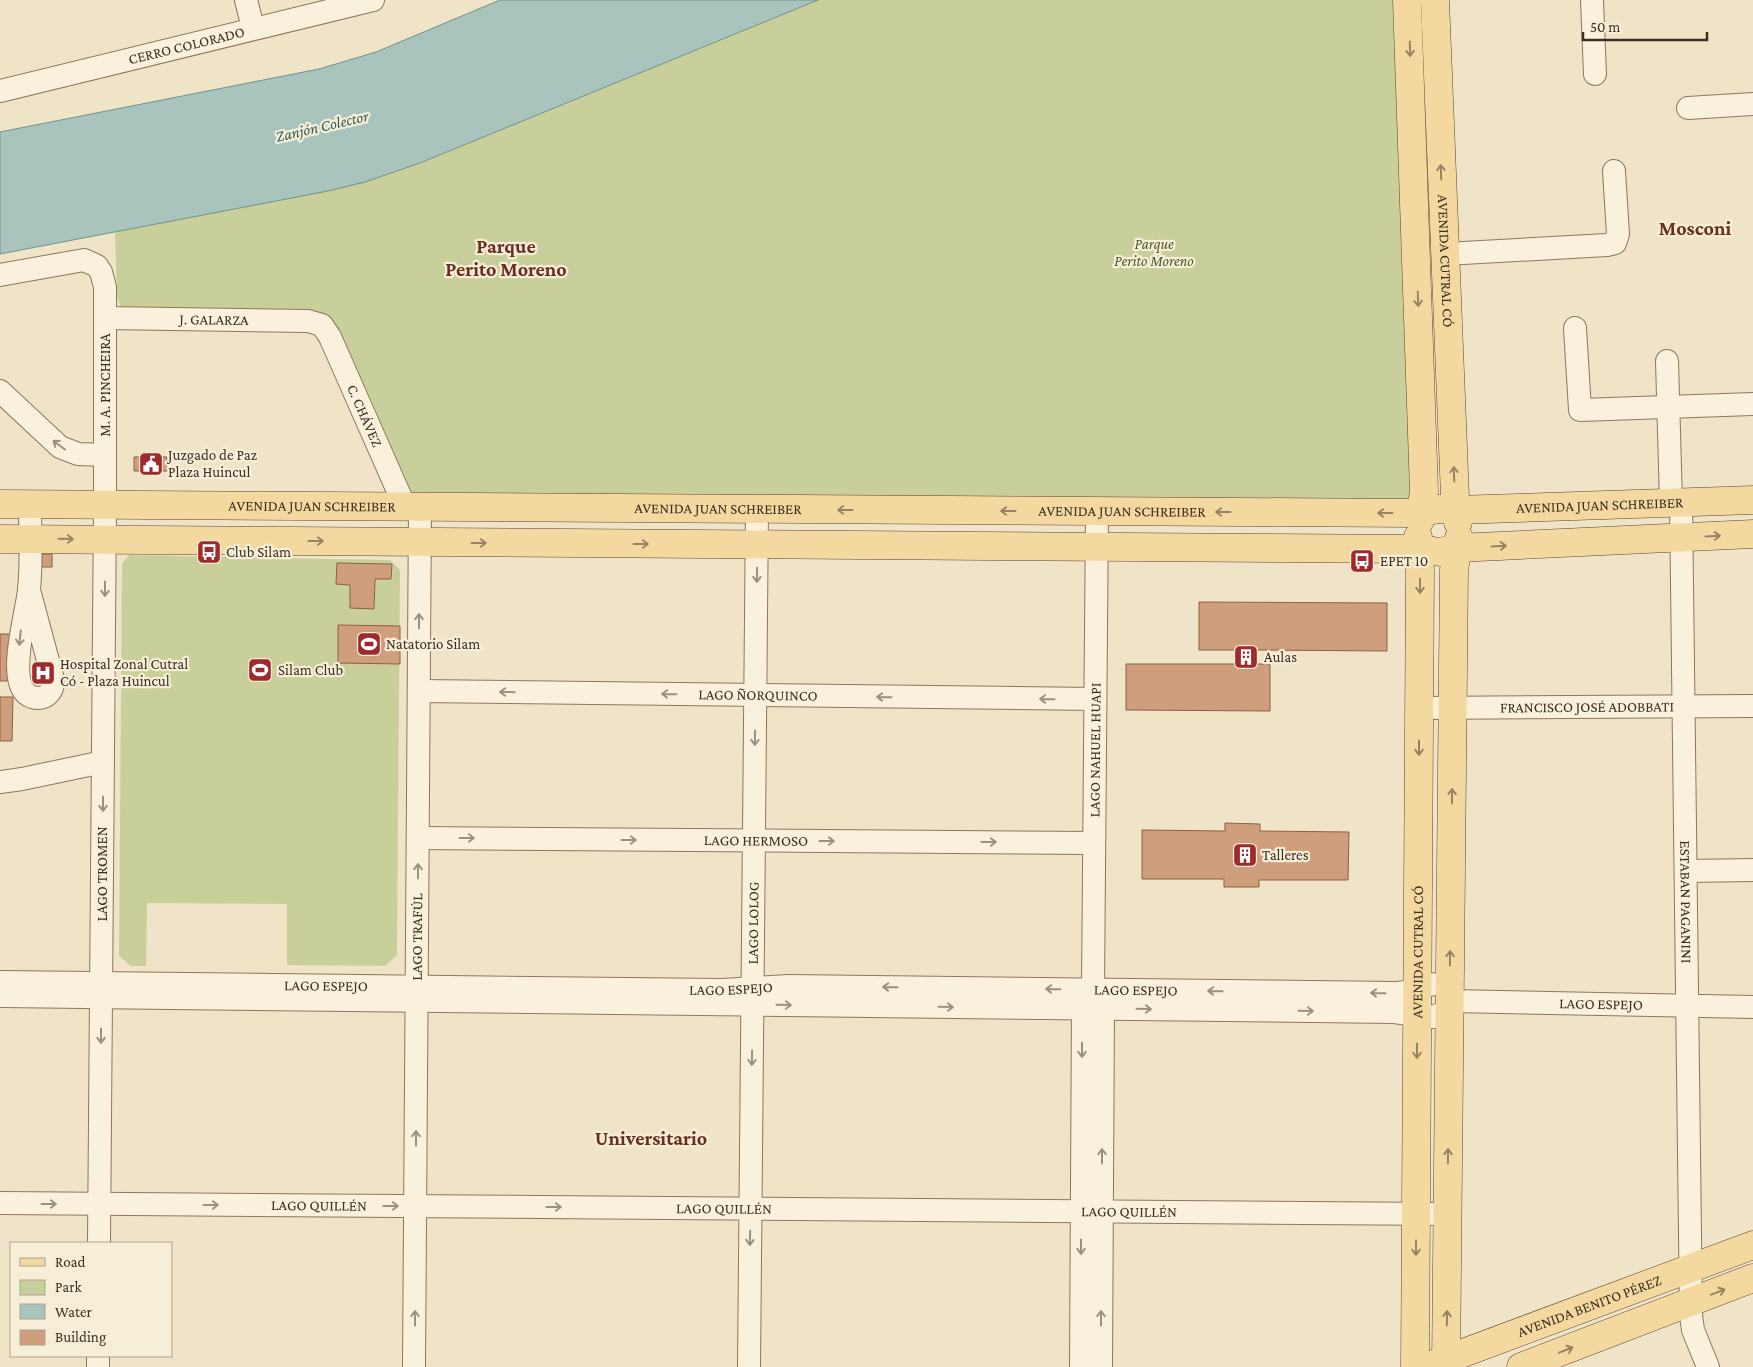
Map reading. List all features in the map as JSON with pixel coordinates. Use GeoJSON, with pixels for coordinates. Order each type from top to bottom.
{"type":"FeatureCollection","features":[{"type":"Feature","properties":{"kind":"main road","name":"AVENIDA CUTRAL CÓ"},"geometry":{"type":"LineString","coordinates":[[1407,0],[1424,490],[1454,564],[1448,1214],[1440,1364]]}},
{"type":"Feature","properties":{"kind":"main road","name":"AVENIDA CUTRAL CÓ"},"geometry":{"type":"LineString","coordinates":[[1415,1367],[1419,708],[1439,529],[1445,254],[1435,0]]}},
{"type":"Feature","properties":{"kind":"main road","name":"AVENIDA JUAN SCHREIBER"},"geometry":{"type":"LineString","coordinates":[[0,539],[1097,548],[1439,529],[1676,502],[1753,500]]}},
{"type":"Feature","properties":{"kind":"main road","name":"AVENIDA JUAN SCHREIBER"},"geometry":{"type":"LineString","coordinates":[[0,504],[1407,513],[1439,529],[1682,537],[1753,534]]}},
{"type":"Feature","properties":{"kind":"main road","name":"AVENIDA BENITO PÉREZ"},"geometry":{"type":"LineString","coordinates":[[1440,1364],[1753,1245]]}},
{"type":"Feature","properties":{"kind":"main road","name":"AVENIDA BENITO PÉREZ"},"geometry":{"type":"LineString","coordinates":[[1521,1367],[1753,1278]]}},
{"type":"Feature","properties":{"kind":"street"},"geometry":{"type":"LineString","coordinates":[[246,0],[253,28]]}},
{"type":"Feature","properties":{"kind":"street","name":"CERRO COLORADO"},"geometry":{"type":"LineString","coordinates":[[0,91],[253,28],[329,5],[373,0]]}},
{"type":"Feature","properties":{"kind":"street"},"geometry":{"type":"LineString","coordinates":[[1592,0],[1595,74]]}},
{"type":"Feature","properties":{"kind":"street"},"geometry":{"type":"LineString","coordinates":[[1688,108],[1753,104]]}},
{"type":"Feature","properties":{"kind":"street"},"geometry":{"type":"LineString","coordinates":[[1417,255],[1420,246],[1428,241],[1437,242],[1445,254],[1607,245],[1614,243],[1618,237],[1614,171]]}},
{"type":"Feature","properties":{"kind":"street","name":"M. A. PINCHEIRA"},"geometry":{"type":"LineString","coordinates":[[0,275],[84,260],[97,266],[104,280],[105,505]]}},
{"type":"Feature","properties":{"kind":"street","name":"J. GALARZA"},"geometry":{"type":"LineString","coordinates":[[105,318],[308,321],[322,325]]}},
{"type":"Feature","properties":{"kind":"street","name":"C. CHÁVEZ"},"geometry":{"type":"LineString","coordinates":[[322,325],[330,337],[413,507]]}},
{"type":"Feature","properties":{"kind":"street"},"geometry":{"type":"LineString","coordinates":[[1575,328],[1580,410],[1753,404]]}},
{"type":"Feature","properties":{"kind":"street","name":"ESTABAN PAGANINI"},"geometry":{"type":"LineString","coordinates":[[1667,361],[1668,406],[1676,502],[1682,537],[1691,1302],[1692,1324],[1708,1367]]}},
{"type":"Feature","properties":{"kind":"street"},"geometry":{"type":"LineString","coordinates":[[0,391],[60,447],[78,454],[105,455]]}},
{"type":"Feature","properties":{"kind":"street"},"geometry":{"type":"LineString","coordinates":[[29,590],[30,505]]}},
{"type":"Feature","properties":{"kind":"street","name":"LAGO TROMEN"},"geometry":{"type":"LineString","coordinates":[[99,1242],[105,505]]}},
{"type":"Feature","properties":{"kind":"street","name":"LAGO TRAFÚL"},"geometry":{"type":"LineString","coordinates":[[413,507],[420,542],[414,1367]]}},
{"type":"Feature","properties":{"kind":"street","name":"LAGO LOLOG"},"geometry":{"type":"LineString","coordinates":[[749,1367],[757,509]]}},
{"type":"Feature","properties":{"kind":"street","name":"LAGO NAHUEL HUAPI"},"geometry":{"type":"LineString","coordinates":[[1097,511],[1092,1211],[1101,1367]]}},
{"type":"Feature","properties":{"kind":"street","name":"LAGO ÑORQUINCO"},"geometry":{"type":"LineString","coordinates":[[419,691],[1095,699]]}},
{"type":"Feature","properties":{"kind":"street","name":"FRANCISCO JOSÉ ADOBBATI"},"geometry":{"type":"LineString","coordinates":[[1419,708],[1753,706]]}},
{"type":"Feature","properties":{"kind":"street"},"geometry":{"type":"LineString","coordinates":[[0,782],[103,762]]}},
{"type":"Feature","properties":{"kind":"street","name":"LAGO HERMOSO"},"geometry":{"type":"LineString","coordinates":[[418,838],[1094,843]]}},
{"type":"Feature","properties":{"kind":"street"},"geometry":{"type":"LineString","coordinates":[[1686,871],[1753,870]]}},
{"type":"Feature","properties":{"kind":"street","name":"LAGO ESPEJO"},"geometry":{"type":"LineString","coordinates":[[0,982],[102,990],[752,996],[789,986],[1093,1002],[1398,993],[1417,1001],[1437,1016],[1447,1009],[1450,1001],[1753,1007]]}},
{"type":"Feature","properties":{"kind":"street","name":"LAGO ESPEJO"},"geometry":{"type":"LineString","coordinates":[[0,996],[102,990]]}},
{"type":"Feature","properties":{"kind":"street","name":"LAGO QUILLÉN"},"geometry":{"type":"LineString","coordinates":[[0,1203],[1448,1214]]}},
{"type":"Feature","properties":{"kind":"street","name":"LAGO NAHUEL HUAPI"},"geometry":{"type":"LineString","coordinates":[[1081,1367],[1092,1211]]}},
{"type":"Feature","properties":{"kind":"green space","name":"Parque Perito Moreno"},"geometry":{"type":"Polygon","coordinates":[[[818,0],[1396,0],[1413,501],[414,495],[408,488],[338,335],[125,310],[121,307],[117,297],[115,232],[328,191],[420,163],[818,0]]]}},
{"type":"Feature","properties":{"kind":"green space","name":"Silam Club"},"geometry":{"type":"Polygon","coordinates":[[[129,555],[390,560],[400,570],[397,955],[385,966],[287,965],[287,904],[147,903],[146,966],[131,966],[119,956],[122,564],[129,555]]]}},
{"type":"Feature","properties":{"kind":"water","name":"Zanjón Colector"},"geometry":{"type":"Polygon","coordinates":[[[500,0],[818,0],[420,163],[365,182],[328,191],[0,254],[0,132],[319,69],[376,52],[500,0]]]}},
{"type":"Feature","properties":{"kind":"building","name":"Juzgado de Paz Plaza Huincul"},"geometry":{"type":"Polygon","coordinates":[[[134,457],[167,457],[167,471],[134,471],[134,457]]]}},
{"type":"Feature","properties":{"kind":"building"},"geometry":{"type":"Polygon","coordinates":[[[40,554],[52,554],[52,567],[40,567],[40,554]]]}},
{"type":"Feature","properties":{"kind":"building"},"geometry":{"type":"Polygon","coordinates":[[[337,563],[392,564],[391,579],[375,579],[374,609],[350,608],[350,585],[336,584],[337,563]]]}},
{"type":"Feature","properties":{"kind":"building","name":"Aulas"},"geometry":{"type":"Polygon","coordinates":[[[1199,602],[1387,603],[1387,651],[1257,650],[1257,664],[1270,664],[1270,711],[1126,710],[1126,664],[1235,664],[1236,650],[1199,650],[1199,602]]]}},
{"type":"Feature","properties":{"kind":"building","name":"Natatorio Silam"},"geometry":{"type":"Polygon","coordinates":[[[338,625],[400,626],[400,664],[338,663],[338,625]]]}},
{"type":"Feature","properties":{"kind":"building"},"geometry":{"type":"Polygon","coordinates":[[[0,634],[14,634],[13,681],[0,681],[0,634]]]}},
{"type":"Feature","properties":{"kind":"building"},"geometry":{"type":"Polygon","coordinates":[[[0,697],[13,697],[12,741],[0,741],[0,697]]]}},
{"type":"Feature","properties":{"kind":"building","name":"Talleres"},"geometry":{"type":"Polygon","coordinates":[[[1225,823],[1260,824],[1260,831],[1349,832],[1348,880],[1259,880],[1259,887],[1224,887],[1224,879],[1142,879],[1142,830],[1225,831],[1225,823]]]}},
{"type":"Feature","properties":{"kind":"place","name":"Juzgado de Paz Plaza Huincul"},"geometry":{"type":"Point","coordinates":[151,464]}},
{"type":"Feature","properties":{"kind":"place","name":"Club Silam"},"geometry":{"type":"Point","coordinates":[209,552]}},
{"type":"Feature","properties":{"kind":"place","name":"EPET 10"},"geometry":{"type":"Point","coordinates":[1362,561]}},
{"type":"Feature","properties":{"kind":"place","name":"Natatorio Silam"},"geometry":{"type":"Point","coordinates":[369,644]}},
{"type":"Feature","properties":{"kind":"place","name":"Aulas"},"geometry":{"type":"Point","coordinates":[1246,657]}},
{"type":"Feature","properties":{"kind":"place","name":"Silam Club"},"geometry":{"type":"Point","coordinates":[260,670]}},
{"type":"Feature","properties":{"kind":"place","name":"Hospital Zonal Cutral Có - Plaza Huincul"},"geometry":{"type":"Point","coordinates":[43,673]}},
{"type":"Feature","properties":{"kind":"place","name":"Talleres"},"geometry":{"type":"Point","coordinates":[1245,855]}},
{"type":"Feature","properties":{"kind":"district","name":"Mosconi"},"geometry":{"type":"Point","coordinates":[1695,228]}},
{"type":"Feature","properties":{"kind":"district","name":"Parque Perito Moreno"},"geometry":{"type":"Point","coordinates":[506,258]}},
{"type":"Feature","properties":{"kind":"district","name":"Universitario"},"geometry":{"type":"Point","coordinates":[651,1138]}}]}
